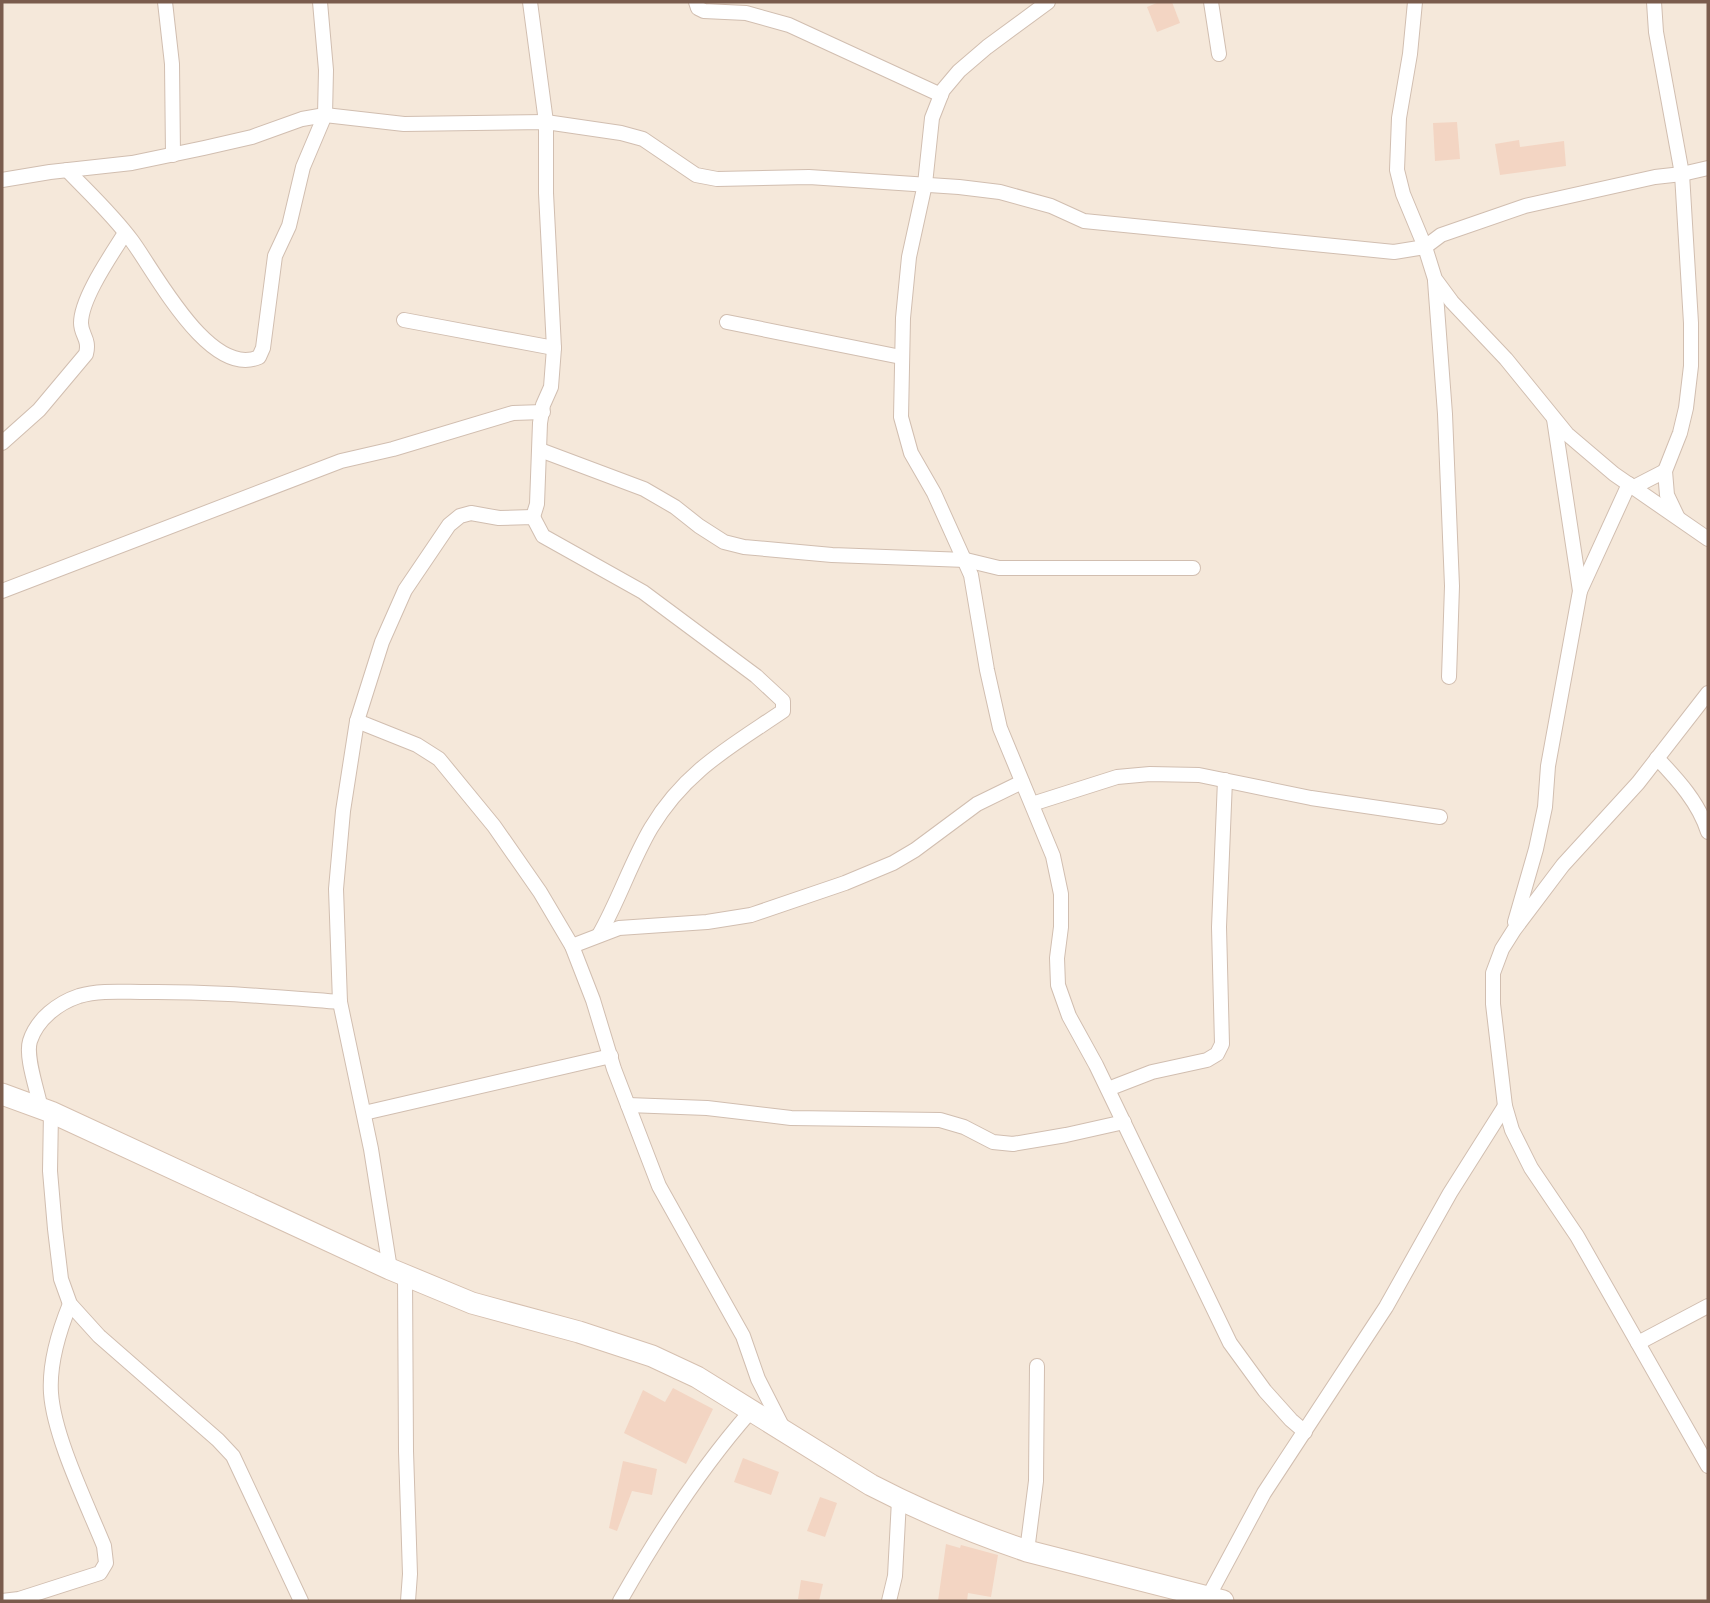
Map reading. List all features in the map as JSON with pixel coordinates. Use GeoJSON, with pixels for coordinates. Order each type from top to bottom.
{"type":"FeatureCollection","features":[{"type":"Feature","properties":{"kind":"street"},"geometry":{"type":"LineString","coordinates":[[166,2],[172,64],[173,155]]}},
{"type":"Feature","properties":{"kind":"street"},"geometry":{"type":"LineString","coordinates":[[67,170],[125,233],[191,327],[212,345],[232,357],[244,360],[259,357],[263,348],[275,256],[289,226],[303,167],[325,115],[326,70],[320,2]]}},
{"type":"Feature","properties":{"kind":"street"},"geometry":{"type":"LineString","coordinates":[[530,2],[546,122],[546,193],[554,348],[551,387],[542,412],[537,504],[533,517],[543,536],[643,592],[756,676],[783,701],[784,706],[783,711],[703,765],[677,791],[651,827],[616,905],[598,934]]}},
{"type":"Feature","properties":{"kind":"street"},"geometry":{"type":"LineString","coordinates":[[696,2],[698,8],[704,11],[746,13],[789,25],[941,95]]}},
{"type":"Feature","properties":{"kind":"street"},"geometry":{"type":"LineString","coordinates":[[1048,2],[987,47],[960,71],[941,95],[932,118],[925,184],[909,257],[901,357],[901,417],[911,453],[934,493],[966,560],[1000,728],[1053,856],[1061,894],[1058,985],[1069,1016],[1108,1088],[1230,1343],[1265,1391],[1305,1432]]}},
{"type":"Feature","properties":{"kind":"street"},"geometry":{"type":"LineString","coordinates":[[1211,2],[1219,54]]}},
{"type":"Feature","properties":{"kind":"street"},"geometry":{"type":"LineString","coordinates":[[1415,2],[1410,54],[1399,118],[1397,170],[1403,194],[1435,279],[1445,414],[1452,586],[1449,677]]}},
{"type":"Feature","properties":{"kind":"street"},"geometry":{"type":"LineString","coordinates":[[1654,2],[1656,32],[1682,174],[1691,323],[1691,366],[1686,408],[1680,433],[1665,471],[1667,495],[1678,517]]}},
{"type":"Feature","properties":{"kind":"street"},"geometry":{"type":"LineString","coordinates":[[2,180],[173,155],[252,137],[302,119],[325,115],[404,124],[546,122],[621,133],[643,139],[696,175],[717,179],[809,177],[925,184],[1000,192],[1051,206],[1084,221],[1394,252],[1425,247],[1441,235],[1525,206],[1708,168]]}},
{"type":"Feature","properties":{"kind":"street"},"geometry":{"type":"LineString","coordinates":[[2,443],[39,410],[86,354],[89,345],[80,324],[83,310],[98,278],[125,233]]}},
{"type":"Feature","properties":{"kind":"street"},"geometry":{"type":"LineString","coordinates":[[1435,279],[1452,302],[1506,359],[1577,442],[1614,474],[1708,539]]}},
{"type":"Feature","properties":{"kind":"street"},"geometry":{"type":"LineString","coordinates":[[404,320],[554,348]]}},
{"type":"Feature","properties":{"kind":"street"},"geometry":{"type":"LineString","coordinates":[[727,322],[901,357]]}},
{"type":"Feature","properties":{"kind":"street"},"geometry":{"type":"LineString","coordinates":[[2,591],[341,461],[393,449],[513,413],[542,412]]}},
{"type":"Feature","properties":{"kind":"street"},"geometry":{"type":"LineString","coordinates":[[1554,418],[1580,591]]}},
{"type":"Feature","properties":{"kind":"street"},"geometry":{"type":"LineString","coordinates":[[540,450],[644,489],[675,507],[724,542],[744,547],[819,554],[966,560],[999,568],[1193,568]]}},
{"type":"Feature","properties":{"kind":"street"},"geometry":{"type":"LineString","coordinates":[[1514,930],[1545,807],[1548,766],[1580,591],[1631,485],[1665,471]]}},
{"type":"Feature","properties":{"kind":"street"},"geometry":{"type":"LineString","coordinates":[[408,1601],[410,1561],[398,1272],[386,1235],[365,1113],[340,1002],[336,889],[343,811],[357,721],[382,642],[405,590],[449,526],[460,516],[471,513],[499,518],[533,517]]}},
{"type":"Feature","properties":{"kind":"street"},"geometry":{"type":"LineString","coordinates":[[1708,693],[1638,783],[1563,865],[1514,930],[1502,949],[1493,973],[1495,1033],[1504,1106],[1512,1130],[1531,1168],[1577,1236],[1708,1466]]}},
{"type":"Feature","properties":{"kind":"street"},"geometry":{"type":"LineString","coordinates":[[357,721],[417,745],[439,759],[494,826],[540,892],[572,946],[659,1186],[743,1336],[758,1378],[787,1436]]}},
{"type":"Feature","properties":{"kind":"street"},"geometry":{"type":"LineString","coordinates":[[1657,758],[1680,782],[1707,823]]}},
{"type":"Feature","properties":{"kind":"street"},"geometry":{"type":"LineString","coordinates":[[1032,804],[1117,777],[1150,774],[1199,775],[1311,798],[1440,817]]}},
{"type":"Feature","properties":{"kind":"street"},"geometry":{"type":"LineString","coordinates":[[1108,1088],[1152,1072],[1207,1060],[1217,1054],[1222,1044],[1219,927],[1225,780]]}},
{"type":"Feature","properties":{"kind":"street"},"geometry":{"type":"LineString","coordinates":[[572,946],[619,928],[707,922],[751,915],[809,896],[892,863],[915,850],[976,804],[1022,782]]}},
{"type":"Feature","properties":{"kind":"street"},"geometry":{"type":"LineString","coordinates":[[300,1601],[233,1456],[99,1336],[70,1304],[61,1279],[46,1111],[30,1060],[29,1042],[41,1019],[65,1002],[98,992],[182,991],[340,1002]]}},
{"type":"Feature","properties":{"kind":"street"},"geometry":{"type":"LineString","coordinates":[[365,1113],[611,1056]]}},
{"type":"Feature","properties":{"kind":"street"},"geometry":{"type":"LineString","coordinates":[[2,1094],[46,1111],[362,1256],[472,1303],[579,1332],[652,1356],[697,1377],[787,1436],[899,1500],[1027,1552],[1212,1600],[1264,1493],[1385,1307],[1450,1193],[1504,1106]]}},
{"type":"Feature","properties":{"kind":"street"},"geometry":{"type":"LineString","coordinates":[[628,1105],[708,1108],[790,1118],[940,1120],[993,1142],[1013,1144],[1124,1122]]}},
{"type":"Feature","properties":{"kind":"street"},"geometry":{"type":"LineString","coordinates":[[362,1256],[386,1235]]}},
{"type":"Feature","properties":{"kind":"street"},"geometry":{"type":"LineString","coordinates":[[2,1601],[19,1599],[100,1573],[106,1563],[104,1546],[55,1416],[51,1392],[60,1331],[70,1304]]}},
{"type":"Feature","properties":{"kind":"street"},"geometry":{"type":"LineString","coordinates":[[1638,1343],[1708,1306]]}},
{"type":"Feature","properties":{"kind":"street"},"geometry":{"type":"LineString","coordinates":[[1027,1552],[1036,1481],[1037,1366]]}},
{"type":"Feature","properties":{"kind":"street"},"geometry":{"type":"LineString","coordinates":[[620,1601],[684,1497],[750,1412]]}},
{"type":"Feature","properties":{"kind":"street"},"geometry":{"type":"LineString","coordinates":[[889,1601],[895,1576],[899,1500]]}},
{"type":"Feature","properties":{"kind":"shaded area"},"geometry":{"type":"Polygon","coordinates":[[[2,2],[1708,2],[1708,1601],[2,1601],[2,2]]]}},
{"type":"Feature","properties":{"kind":"building"},"geometry":{"type":"Polygon","coordinates":[[[1159,2],[1172,2],[1180,23],[1157,32],[1147,7],[1159,2]]]}},
{"type":"Feature","properties":{"kind":"building"},"geometry":{"type":"Polygon","coordinates":[[[1457,122],[1460,159],[1435,161],[1433,123],[1457,122]]]}},
{"type":"Feature","properties":{"kind":"building"},"geometry":{"type":"Polygon","coordinates":[[[1519,140],[1520,147],[1564,141],[1566,166],[1500,175],[1495,144],[1519,140]]]}},
{"type":"Feature","properties":{"kind":"building"},"geometry":{"type":"Polygon","coordinates":[[[673,1388],[713,1409],[686,1464],[624,1433],[643,1390],[665,1402],[673,1388]]]}},
{"type":"Feature","properties":{"kind":"building"},"geometry":{"type":"Polygon","coordinates":[[[743,1458],[779,1472],[771,1495],[734,1482],[743,1458]]]}},
{"type":"Feature","properties":{"kind":"building"},"geometry":{"type":"Polygon","coordinates":[[[623,1461],[657,1469],[652,1495],[632,1491],[617,1531],[609,1528],[623,1461]]]}},
{"type":"Feature","properties":{"kind":"building"},"geometry":{"type":"Polygon","coordinates":[[[820,1497],[837,1503],[825,1537],[807,1531],[820,1497]]]}},
{"type":"Feature","properties":{"kind":"building"},"geometry":{"type":"Polygon","coordinates":[[[946,1544],[960,1548],[961,1545],[998,1555],[991,1597],[968,1593],[967,1601],[938,1601],[946,1544]]]}},
{"type":"Feature","properties":{"kind":"building"},"geometry":{"type":"Polygon","coordinates":[[[801,1580],[823,1584],[819,1601],[798,1599],[801,1580]]]}}]}
